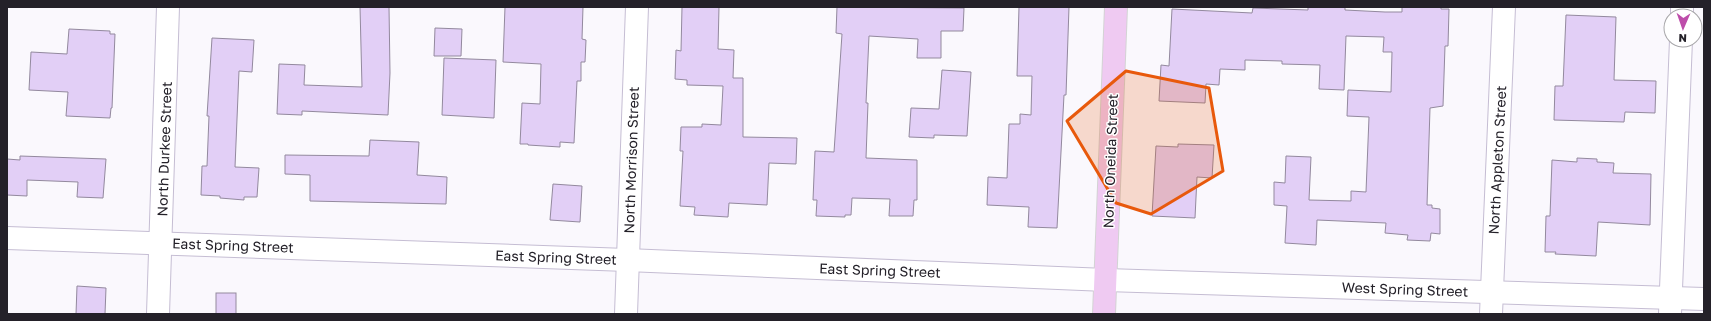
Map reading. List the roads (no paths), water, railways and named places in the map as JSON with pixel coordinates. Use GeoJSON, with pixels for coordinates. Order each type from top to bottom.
{"type":"FeatureCollection","features":[{"type":"Feature","properties":{"kind":"main road","name":"North Oneida Street"},"geometry":{"type":"LineString","coordinates":[[1104,314],[1116,7]]}},
{"type":"Feature","properties":{"kind":"street","name":"North Durkee Street"},"geometry":{"type":"LineString","coordinates":[[158,314],[168,7]]}},
{"type":"Feature","properties":{"kind":"street","name":"North Morrison Street"},"geometry":{"type":"LineString","coordinates":[[626,314],[637,7]]}},
{"type":"Feature","properties":{"kind":"street","name":"North Appleton Street"},"geometry":{"type":"LineString","coordinates":[[1491,314],[1504,7]]}},
{"type":"Feature","properties":{"kind":"street"},"geometry":{"type":"LineString","coordinates":[[1670,306],[1681,48]]}},
{"type":"Feature","properties":{"kind":"street","name":"East Spring Street"},"geometry":{"type":"LineString","coordinates":[[7,238],[161,242],[1106,280]]}},
{"type":"Feature","properties":{"kind":"street","name":"West Spring Street"},"geometry":{"type":"LineString","coordinates":[[1106,280],[1492,292],[1670,306],[1704,299]]}}]}
